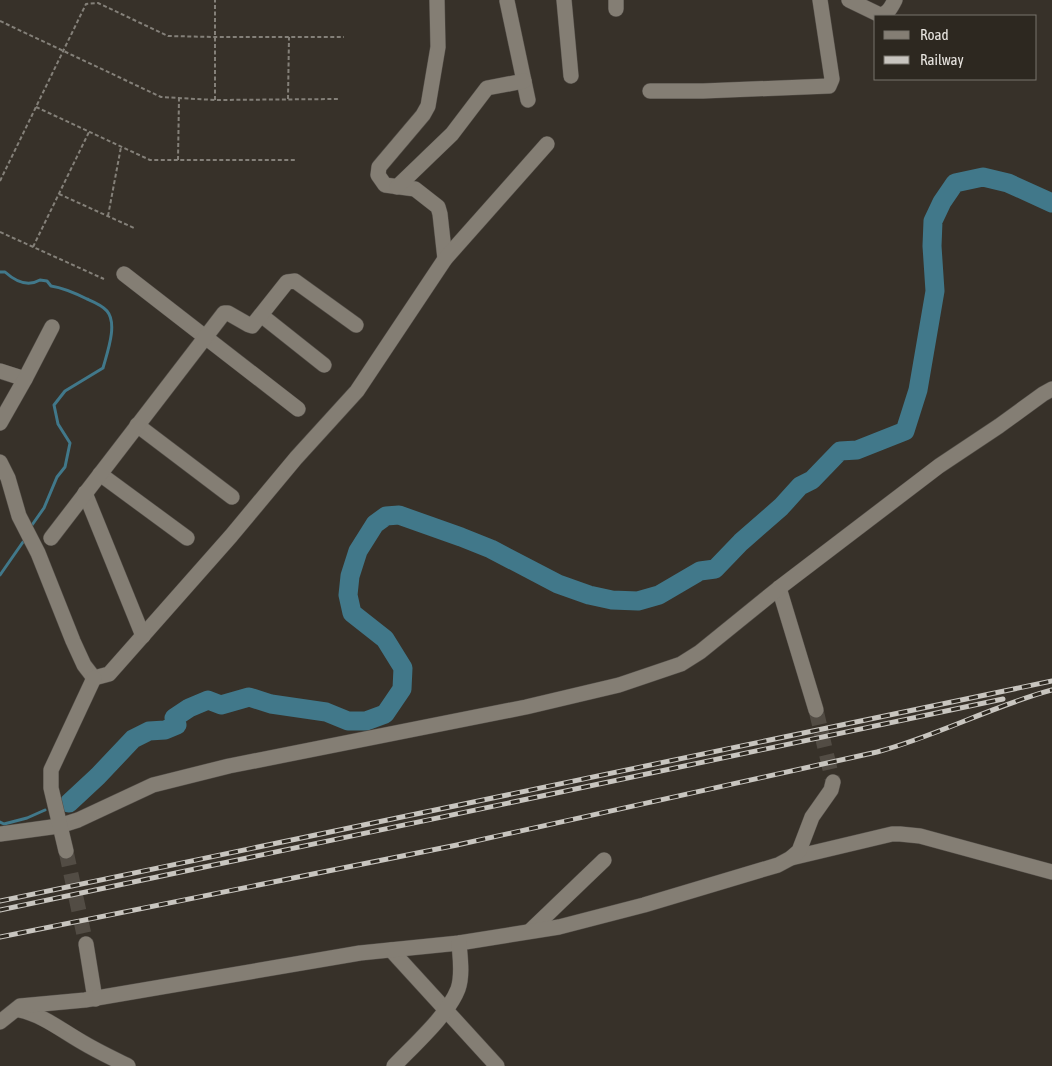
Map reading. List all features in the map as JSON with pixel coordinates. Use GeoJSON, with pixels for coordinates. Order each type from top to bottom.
{"type":"FeatureCollection","features":[{"type":"Feature","properties":{"kind":"street"},"geometry":{"type":"LineString","coordinates":[[437,0],[437,54],[426,111],[379,167],[378,174],[385,185],[415,189],[440,210],[445,259]]}},
{"type":"Feature","properties":{"kind":"street"},"geometry":{"type":"LineString","coordinates":[[511,0],[528,100]]}},
{"type":"Feature","properties":{"kind":"street"},"geometry":{"type":"LineString","coordinates":[[564,0],[571,76]]}},
{"type":"Feature","properties":{"kind":"street"},"geometry":{"type":"LineString","coordinates":[[650,91],[829,86],[832,79],[820,0]]}},
{"type":"Feature","properties":{"kind":"street"},"geometry":{"type":"LineString","coordinates":[[850,0],[880,15],[890,10],[895,0]]}},
{"type":"Feature","properties":{"kind":"street"},"geometry":{"type":"LineString","coordinates":[[397,187],[452,134],[487,88],[524,81]]}},
{"type":"Feature","properties":{"kind":"street"},"geometry":{"type":"LineString","coordinates":[[94,678],[109,674],[296,458],[357,391],[445,259],[547,144]]}},
{"type":"Feature","properties":{"kind":"street"},"geometry":{"type":"LineString","coordinates":[[124,274],[298,408]]}},
{"type":"Feature","properties":{"kind":"street"},"geometry":{"type":"LineString","coordinates":[[51,538],[224,313],[228,313],[250,326],[254,325],[287,282],[295,281],[356,325]]}},
{"type":"Feature","properties":{"kind":"street"},"geometry":{"type":"LineString","coordinates":[[261,315],[324,365]]}},
{"type":"Feature","properties":{"kind":"street"},"geometry":{"type":"LineString","coordinates":[[0,423],[25,380],[52,327]]}},
{"type":"Feature","properties":{"kind":"street"},"geometry":{"type":"LineString","coordinates":[[0,370],[25,380]]}},
{"type":"Feature","properties":{"kind":"street"},"geometry":{"type":"LineString","coordinates":[[0,834],[59,826],[78,820],[153,785],[229,766],[526,707],[619,685],[681,664],[700,652],[779,588],[939,466],[1052,389]]}},
{"type":"Feature","properties":{"kind":"street"},"geometry":{"type":"LineString","coordinates":[[137,425],[232,497]]}},
{"type":"Feature","properties":{"kind":"street"},"geometry":{"type":"LineString","coordinates":[[0,462],[8,478],[19,516],[38,553],[73,642],[84,665],[94,678]]}},
{"type":"Feature","properties":{"kind":"street"},"geometry":{"type":"LineString","coordinates":[[100,474],[186,538]]}},
{"type":"Feature","properties":{"kind":"street"},"geometry":{"type":"LineString","coordinates":[[85,493],[143,636]]}},
{"type":"Feature","properties":{"kind":"street"},"geometry":{"type":"LineString","coordinates":[[779,588],[816,710]]}},
{"type":"Feature","properties":{"kind":"street"},"geometry":{"type":"LineString","coordinates":[[66,851],[51,788],[51,770],[94,678]]}},
{"type":"Feature","properties":{"kind":"street"},"geometry":{"type":"LineString","coordinates":[[791,858],[799,850],[812,817],[831,790],[833,782]]}},
{"type":"Feature","properties":{"kind":"street"},"geometry":{"type":"LineString","coordinates":[[0,1022],[20,1006],[95,998],[360,953],[459,943],[560,927],[644,905],[778,865],[791,858],[900,834],[920,836],[1052,872]]}},
{"type":"Feature","properties":{"kind":"street"},"geometry":{"type":"LineString","coordinates":[[530,931],[604,860]]}},
{"type":"Feature","properties":{"kind":"street"},"geometry":{"type":"LineString","coordinates":[[394,1066],[445,1010],[458,988],[460,967],[459,943]]}},
{"type":"Feature","properties":{"kind":"street"},"geometry":{"type":"LineString","coordinates":[[86,944],[95,998]]}},
{"type":"Feature","properties":{"kind":"street"},"geometry":{"type":"LineString","coordinates":[[391,950],[497,1066]]}},
{"type":"Feature","properties":{"kind":"street"},"geometry":{"type":"LineString","coordinates":[[16,1009],[31,1012],[47,1019],[90,1047],[128,1066]]}},
{"type":"Feature","properties":{"kind":"path"},"geometry":{"type":"LineString","coordinates":[[215,0],[215,100]]}},
{"type":"Feature","properties":{"kind":"path"},"geometry":{"type":"LineString","coordinates":[[0,181],[85,7],[92,3],[98,3],[168,36],[344,37]]}},
{"type":"Feature","properties":{"kind":"path"},"geometry":{"type":"LineString","coordinates":[[0,21],[161,98],[215,100],[340,99]]}},
{"type":"Feature","properties":{"kind":"path"},"geometry":{"type":"LineString","coordinates":[[288,100],[289,37]]}},
{"type":"Feature","properties":{"kind":"path"},"geometry":{"type":"LineString","coordinates":[[178,160],[179,98]]}},
{"type":"Feature","properties":{"kind":"path"},"geometry":{"type":"LineString","coordinates":[[36,106],[150,160],[297,160]]}},
{"type":"Feature","properties":{"kind":"path"},"geometry":{"type":"LineString","coordinates":[[33,247],[89,131]]}},
{"type":"Feature","properties":{"kind":"path"},"geometry":{"type":"LineString","coordinates":[[108,216],[122,146]]}},
{"type":"Feature","properties":{"kind":"path"},"geometry":{"type":"LineString","coordinates":[[59,194],[134,228]]}},
{"type":"Feature","properties":{"kind":"path"},"geometry":{"type":"LineString","coordinates":[[0,232],[104,279]]}},
{"type":"Feature","properties":{"kind":"waterway"},"geometry":{"type":"LineString","coordinates":[[69,803],[133,739],[149,731],[165,730],[177,725],[174,718],[189,708],[208,700],[221,705],[249,697],[271,704],[326,712],[348,721],[366,721],[385,714],[402,689],[403,668],[385,639],[352,613],[348,595],[350,576],[358,551],[375,524],[386,516],[399,515],[461,537],[491,549],[558,584],[589,595],[612,600],[638,601],[659,595],[700,571],[715,569],[741,542],[781,507],[800,486],[812,480],[840,451],[857,450],[905,431],[918,390],[935,291],[932,246],[933,221],[942,202],[955,183],[983,177],[1008,183],[1052,203]]}},
{"type":"Feature","properties":{"kind":"waterway"},"geometry":{"type":"LineString","coordinates":[[0,272],[5,272],[13,278],[26,283],[40,280],[47,281],[51,286],[65,289],[98,304],[107,311],[112,323],[111,339],[103,368],[65,391],[54,405],[58,424],[70,443],[65,467],[57,477],[44,508],[32,525]]}},
{"type":"Feature","properties":{"kind":"waterway"},"geometry":{"type":"LineString","coordinates":[[0,575],[23,542]]}},
{"type":"Feature","properties":{"kind":"waterway"},"geometry":{"type":"LineString","coordinates":[[0,822],[4,824],[27,818],[45,810]]}},
{"type":"Feature","properties":{"kind":"tunnel"},"geometry":{"type":"LineString","coordinates":[[816,710],[833,782]]}},
{"type":"Feature","properties":{"kind":"tunnel"},"geometry":{"type":"LineString","coordinates":[[66,851],[86,944]]}},
{"type":"Feature","properties":{"kind":"railway"},"geometry":{"type":"LineString","coordinates":[[0,901],[1052,681]]}},
{"type":"Feature","properties":{"kind":"railway"},"geometry":{"type":"LineString","coordinates":[[0,937],[457,845],[877,752],[1052,690]]}},
{"type":"Feature","properties":{"kind":"railway"},"geometry":{"type":"LineString","coordinates":[[0,910],[1003,699]]}}]}
